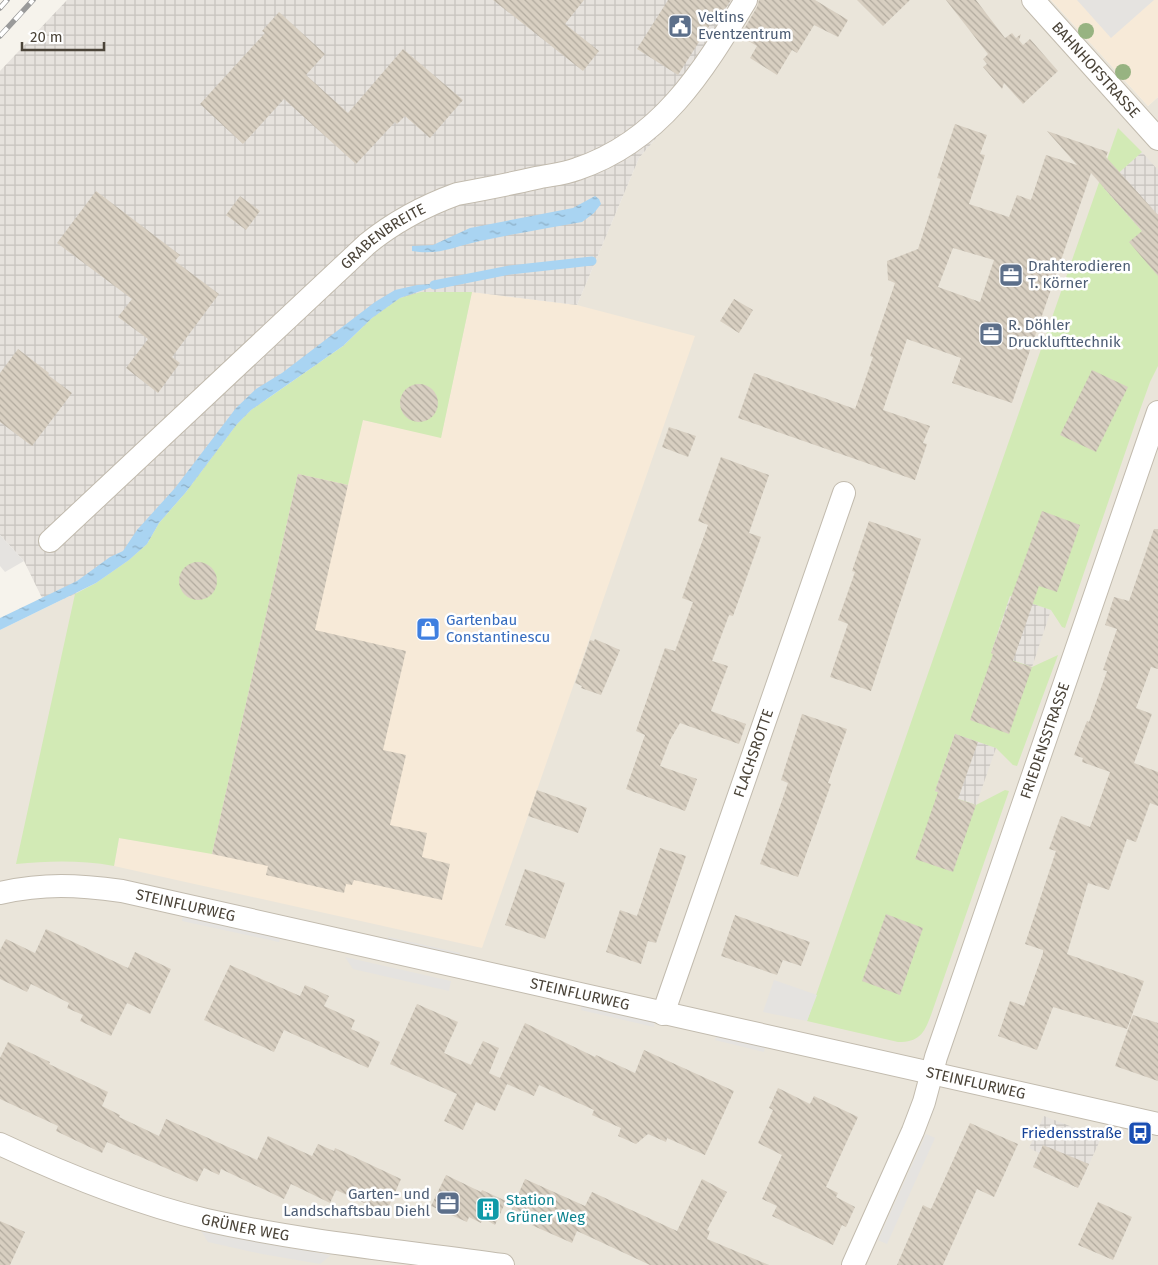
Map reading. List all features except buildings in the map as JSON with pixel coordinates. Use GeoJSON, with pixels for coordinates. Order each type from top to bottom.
{"type":"FeatureCollection","features":[{"type":"Feature","properties":{"kind":"street","name":"GRABENBREITE"},"geometry":{"type":"LineString","coordinates":[[50,540],[367,244],[394,223],[440,200],[458,194],[576,170],[618,151],[639,136],[673,106],[688,88],[746,0]]}},
{"type":"Feature","properties":{"kind":"street","name":"BAHNHOFSTRASSE"},"geometry":{"type":"LineString","coordinates":[[1033,0],[1158,139]]}},
{"type":"Feature","properties":{"kind":"street","name":"FRIEDENSSTRASSE"},"geometry":{"type":"LineString","coordinates":[[853,1265],[924,1102],[932,1073],[1158,412]]}},
{"type":"Feature","properties":{"kind":"street","name":"FLACHSROTTE"},"geometry":{"type":"LineString","coordinates":[[663,1014],[844,493]]}},
{"type":"Feature","properties":{"kind":"street","name":"STEINFLURWEG"},"geometry":{"type":"LineString","coordinates":[[0,893],[50,885],[85,886],[122,891],[1158,1124]]}},
{"type":"Feature","properties":{"kind":"street","name":"GRÜNER WEG"},"geometry":{"type":"LineString","coordinates":[[0,1144],[92,1184],[204,1219],[266,1232],[503,1265]]}},
{"type":"Feature","properties":{"kind":"shaded area"},"geometry":{"type":"Polygon","coordinates":[[[67,0],[753,0],[707,79],[639,158],[577,305],[472,292],[362,328],[319,363],[269,396],[159,523],[147,544],[75,594],[40,609],[42,598],[24,561],[0,535],[0,71],[67,0]]]}},
{"type":"Feature","properties":{"kind":"shaded area"},"geometry":{"type":"Polygon","coordinates":[[[753,0],[1051,0],[1148,106],[1158,97],[1158,1265],[0,1265],[0,630],[96,583],[472,292],[577,305],[639,158],[707,79],[753,0]]]}},
{"type":"Feature","properties":{"kind":"shaded area"},"geometry":{"type":"Polygon","coordinates":[[[1051,0],[1158,0],[1158,97],[1148,106],[1051,0]]]}},
{"type":"Feature","properties":{"kind":"shaded area"},"geometry":{"type":"Polygon","coordinates":[[[1077,0],[1154,0],[1111,38],[1077,0]]]}},
{"type":"Feature","properties":{"kind":"shaded area"},"geometry":{"type":"Polygon","coordinates":[[[1142,152],[1158,170],[1158,217],[1142,231],[1102,187],[1142,152]]]}},
{"type":"Feature","properties":{"kind":"shaded area","name":"Gartenbau Constantinescu"},"geometry":{"type":"Polygon","coordinates":[[[472,292],[577,305],[695,336],[482,948],[114,866],[119,838],[212,853],[298,474],[363,420],[441,437],[472,292]]]}},
{"type":"Feature","properties":{"kind":"shaded area"},"geometry":{"type":"Polygon","coordinates":[[[0,535],[24,561],[5,572],[0,566],[0,535]]]}},
{"type":"Feature","properties":{"kind":"shaded area"},"geometry":{"type":"Polygon","coordinates":[[[1010,596],[1051,610],[1032,667],[991,653],[1010,596]]]}},
{"type":"Feature","properties":{"kind":"shaded area"},"geometry":{"type":"Polygon","coordinates":[[[955,734],[996,748],[976,805],[935,791],[955,734]]]}},
{"type":"Feature","properties":{"kind":"shaded area"},"geometry":{"type":"Polygon","coordinates":[[[184,912],[281,933],[279,942],[182,921],[184,912]]]}},
{"type":"Feature","properties":{"kind":"shaded area"},"geometry":{"type":"Polygon","coordinates":[[[388,937],[460,953],[459,961],[386,945],[388,937]]]}},
{"type":"Feature","properties":{"kind":"shaded area"},"geometry":{"type":"Polygon","coordinates":[[[345,957],[451,981],[449,991],[353,969],[345,957]]]}},
{"type":"Feature","properties":{"kind":"shaded area"},"geometry":{"type":"Polygon","coordinates":[[[774,980],[817,995],[807,1021],[763,1012],[774,980]]]}},
{"type":"Feature","properties":{"kind":"shaded area"},"geometry":{"type":"Polygon","coordinates":[[[582,1002],[655,1019],[654,1027],[581,1010],[582,1002]]]}},
{"type":"Feature","properties":{"kind":"shaded area"},"geometry":{"type":"Polygon","coordinates":[[[717,1033],[766,1044],[764,1052],[715,1040],[717,1033]]]}},
{"type":"Feature","properties":{"kind":"shaded area"},"geometry":{"type":"Polygon","coordinates":[[[1044,1116],[1088,1133],[1102,1136],[1078,1188],[1033,1167],[1039,1153],[1029,1148],[1044,1116]]]}},
{"type":"Feature","properties":{"kind":"shaded area"},"geometry":{"type":"Polygon","coordinates":[[[926,1134],[935,1138],[887,1244],[878,1240],[926,1134]]]}},
{"type":"Feature","properties":{"kind":"shaded area"},"geometry":{"type":"Polygon","coordinates":[[[201,1231],[331,1255],[320,1264],[262,1254],[208,1242],[201,1231]]]}},
{"type":"Feature","properties":{"kind":"green space"},"geometry":{"type":"Polygon","coordinates":[[[1118,128],[1142,152],[1103,187],[1142,231],[1158,217],[1158,366],[1150,382],[1135,424],[1065,628],[1062,627],[1051,610],[1010,596],[991,653],[1032,667],[1058,655],[1017,766],[1013,765],[996,748],[955,734],[935,791],[976,805],[1005,790],[1009,791],[931,1015],[923,1032],[920,1036],[911,1040],[898,1042],[807,1021],[1118,128]]]}},
{"type":"Feature","properties":{"kind":"green space"},"geometry":{"type":"Polygon","coordinates":[[[421,292],[472,292],[441,438],[363,420],[348,485],[298,474],[212,854],[119,838],[114,866],[65,862],[16,864],[75,594],[96,583],[129,560],[147,544],[159,523],[186,492],[237,424],[251,410],[343,346],[372,318],[400,298],[421,292]]]}},
{"type":"Feature","properties":{"kind":"water"},"geometry":{"type":"Polygon","coordinates":[[[595,196],[601,204],[594,213],[582,222],[492,238],[447,250],[430,252],[412,251],[412,246],[433,245],[470,228],[573,208],[595,196]]]}},
{"type":"Feature","properties":{"kind":"water"},"geometry":{"type":"Polygon","coordinates":[[[444,283],[400,298],[372,318],[343,346],[251,410],[237,424],[186,492],[159,523],[147,544],[129,560],[96,583],[0,630],[0,618],[77,581],[110,557],[123,551],[137,530],[175,488],[236,408],[256,389],[282,373],[375,302],[395,290],[417,285],[444,283]]]}},
{"type":"Feature","properties":{"kind":"waterway"},"geometry":{"type":"LineString","coordinates":[[434,285],[510,270],[592,261]]}},
{"type":"Feature","properties":{"kind":"railway"},"geometry":{"type":"LineString","coordinates":[[0,8],[7,0]]}},
{"type":"Feature","properties":{"kind":"railway"},"geometry":{"type":"LineString","coordinates":[[0,36],[33,0]]}},
{"type":"Feature","properties":{"kind":"place","name":"Veltins Eventzentrum"},"geometry":{"type":"Point","coordinates":[680,26]}},
{"type":"Feature","properties":{"kind":"place","name":"Drahterodieren T. Körner"},"geometry":{"type":"Point","coordinates":[1011,275]}},
{"type":"Feature","properties":{"kind":"place","name":"R. Döhler Drucklufttechnik"},"geometry":{"type":"Point","coordinates":[991,334]}},
{"type":"Feature","properties":{"kind":"place","name":"Gartenbau Constantinescu"},"geometry":{"type":"Point","coordinates":[428,629]}},
{"type":"Feature","properties":{"kind":"place","name":"Friedensstraße"},"geometry":{"type":"Point","coordinates":[1140,1133]}},
{"type":"Feature","properties":{"kind":"place","name":"Garten- und Landschaftsbau Diehl"},"geometry":{"type":"Point","coordinates":[448,1203]}},
{"type":"Feature","properties":{"kind":"place","name":"Station Grüner Weg"},"geometry":{"type":"Point","coordinates":[488,1209]}}]}
